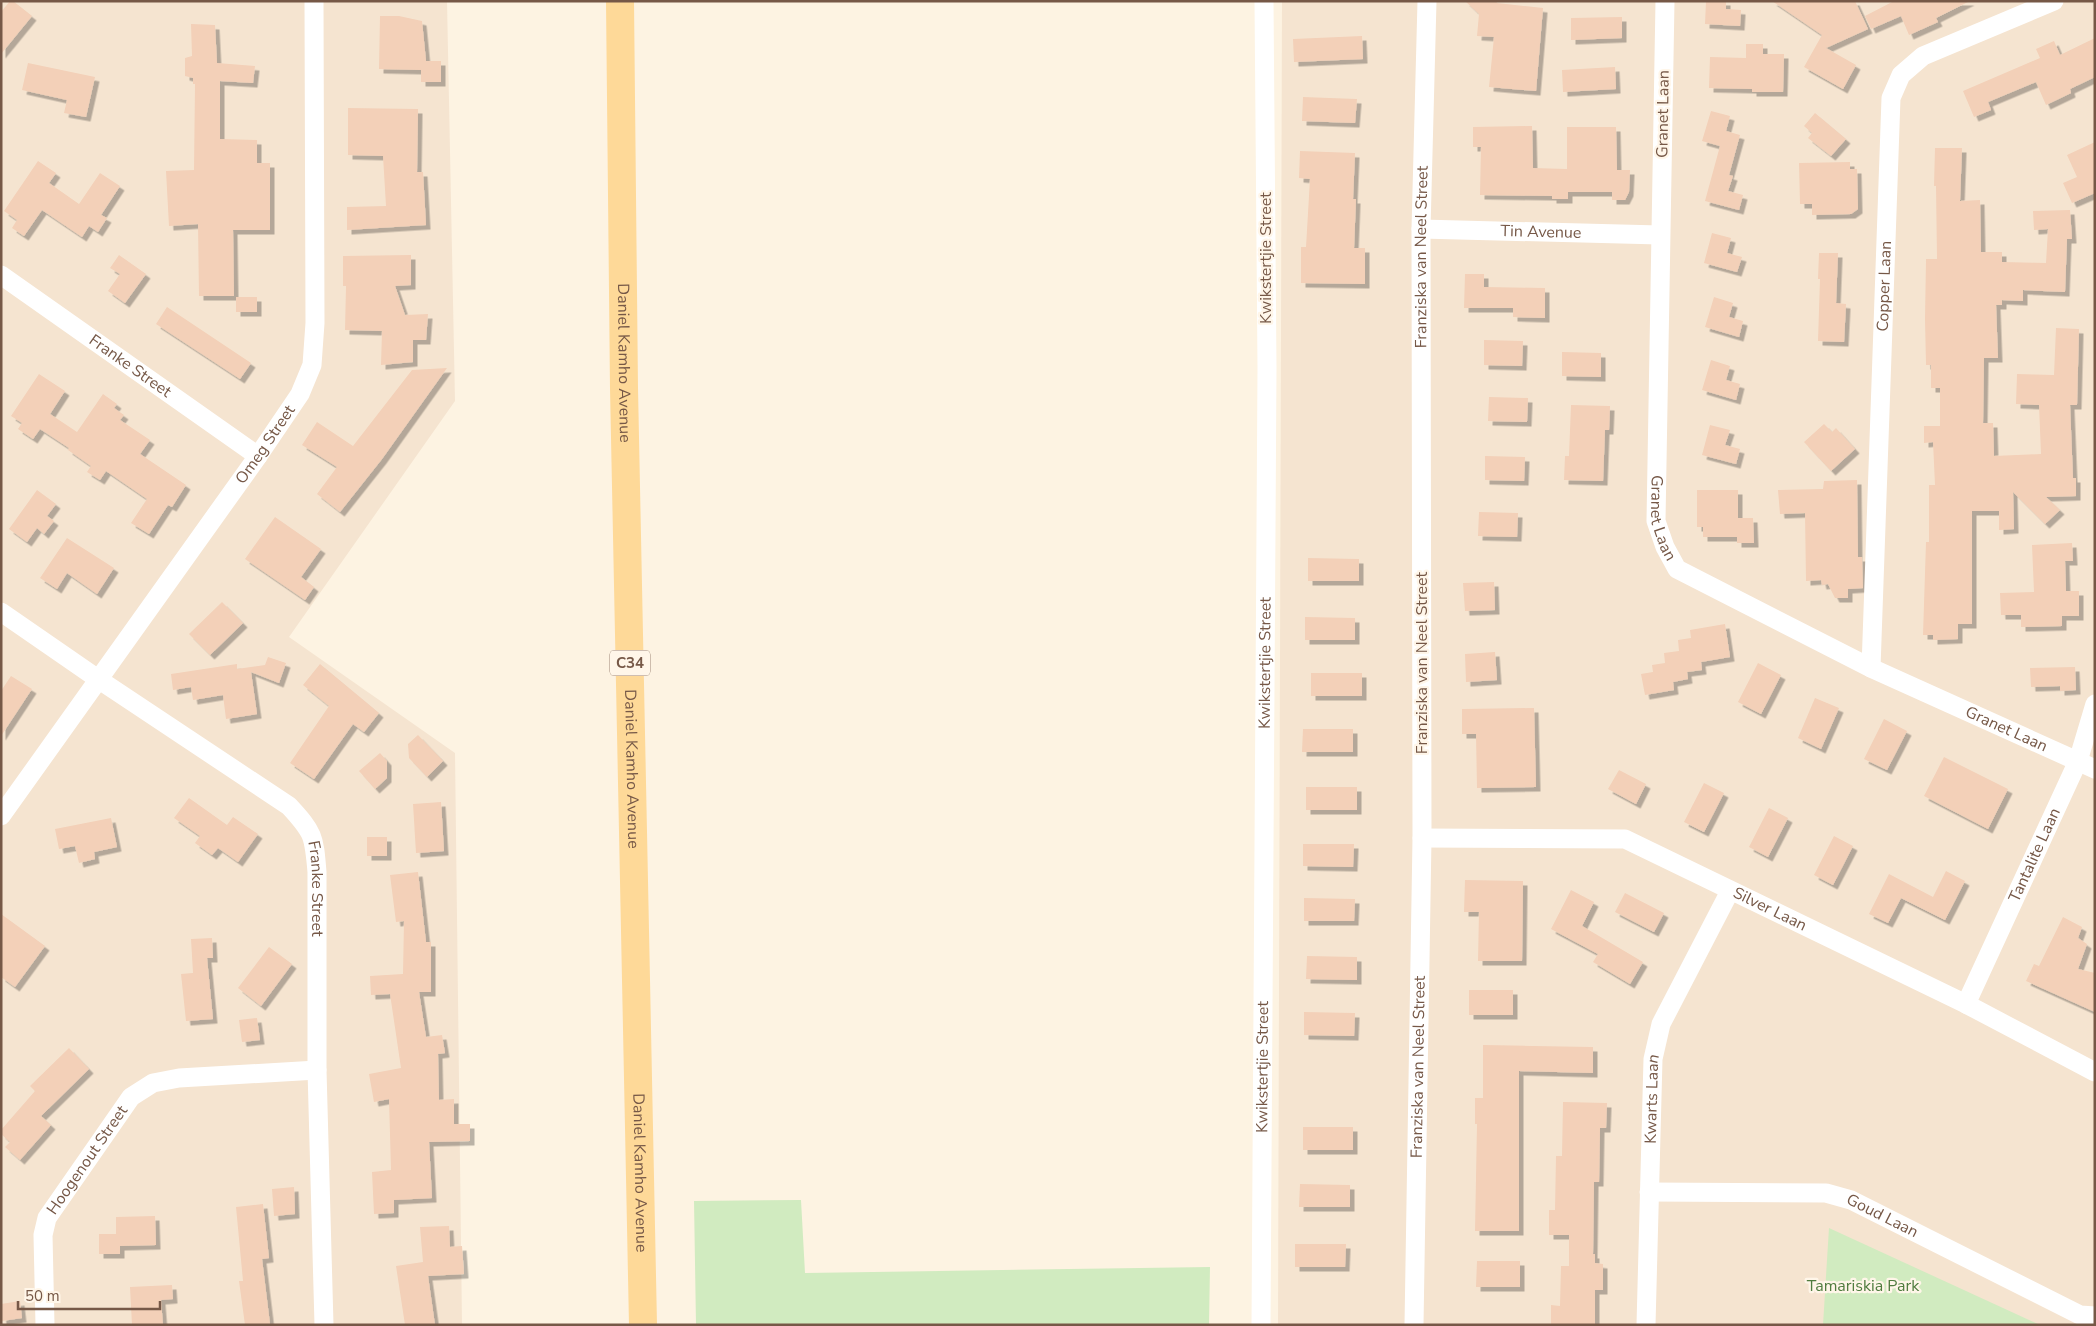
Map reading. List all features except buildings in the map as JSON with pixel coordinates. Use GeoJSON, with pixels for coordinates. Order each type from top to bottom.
{"type":"FeatureCollection","features":[{"type":"Feature","properties":{"kind":"main road","name":"Daniel Kamho Avenue"},"geometry":{"type":"LineString","coordinates":[[620,1],[624,398],[643,1325]]}},
{"type":"Feature","properties":{"kind":"street","name":"Omeg Street"},"geometry":{"type":"LineString","coordinates":[[1,816],[258,456],[300,394],[312,365],[315,322],[314,1]]}},
{"type":"Feature","properties":{"kind":"street","name":"Kwikstertjie Street"},"geometry":{"type":"LineString","coordinates":[[1261,1325],[1266,378],[1264,1]]}},
{"type":"Feature","properties":{"kind":"street","name":"Franziska van Neel Street"},"geometry":{"type":"LineString","coordinates":[[1414,1325],[1422,838],[1421,229],[1426,1]]}},
{"type":"Feature","properties":{"kind":"street","name":"Granet Laan"},"geometry":{"type":"LineString","coordinates":[[1665,1],[1656,521],[1665,548],[1678,569],[1871,668],[2087,765]]}},
{"type":"Feature","properties":{"kind":"street","name":"Copper Laan"},"geometry":{"type":"LineString","coordinates":[[1871,668],[1891,98],[1901,75],[1922,56],[2054,1]]}},
{"type":"Feature","properties":{"kind":"street","name":"Tin Avenue"},"geometry":{"type":"LineString","coordinates":[[1421,229],[1660,234]]}},
{"type":"Feature","properties":{"kind":"street","name":"Franke Street"},"geometry":{"type":"LineString","coordinates":[[1,276],[258,456]]}},
{"type":"Feature","properties":{"kind":"street","name":"Franke Street"},"geometry":{"type":"LineString","coordinates":[[1,612],[289,806],[308,827],[314,841],[317,872],[317,1070],[324,1325]]}},
{"type":"Feature","properties":{"kind":"street","name":"Tantalite Laan"},"geometry":{"type":"LineString","coordinates":[[1966,1004],[2087,765],[2095,704]]}},
{"type":"Feature","properties":{"kind":"street","name":"Silver Laan"},"geometry":{"type":"LineString","coordinates":[[1422,838],[1626,839],[1966,1004],[2095,1072]]}},
{"type":"Feature","properties":{"kind":"street","name":"Kwarts Laan"},"geometry":{"type":"LineString","coordinates":[[1646,1325],[1653,1059],[1661,1024],[1730,891]]}},
{"type":"Feature","properties":{"kind":"street","name":"Hoogenout Street"},"geometry":{"type":"LineString","coordinates":[[45,1325],[43,1235],[47,1218],[131,1097],[153,1083],[179,1078],[317,1070]]}},
{"type":"Feature","properties":{"kind":"street","name":"Goud Laan"},"geometry":{"type":"LineString","coordinates":[[1649,1192],[1826,1193],[1851,1200],[2084,1318]]}},
{"type":"Feature","properties":{"kind":"shaded area"},"geometry":{"type":"Polygon","coordinates":[[[1,1],[447,1],[455,401],[289,637],[455,753],[462,1325],[1,1325],[1,1]]]}},
{"type":"Feature","properties":{"kind":"shaded area"},"geometry":{"type":"Polygon","coordinates":[[[1282,1],[2095,1],[2095,1325],[1278,1325],[1282,1]]]}},
{"type":"Feature","properties":{"kind":"green space"},"geometry":{"type":"Polygon","coordinates":[[[801,1200],[805,1273],[1210,1267],[1209,1325],[696,1325],[694,1201],[801,1200]]]}},
{"type":"Feature","properties":{"kind":"green space","name":"Tamariskia Park"},"geometry":{"type":"Polygon","coordinates":[[[1829,1228],[2040,1325],[1823,1325],[1829,1228]]]}}]}
